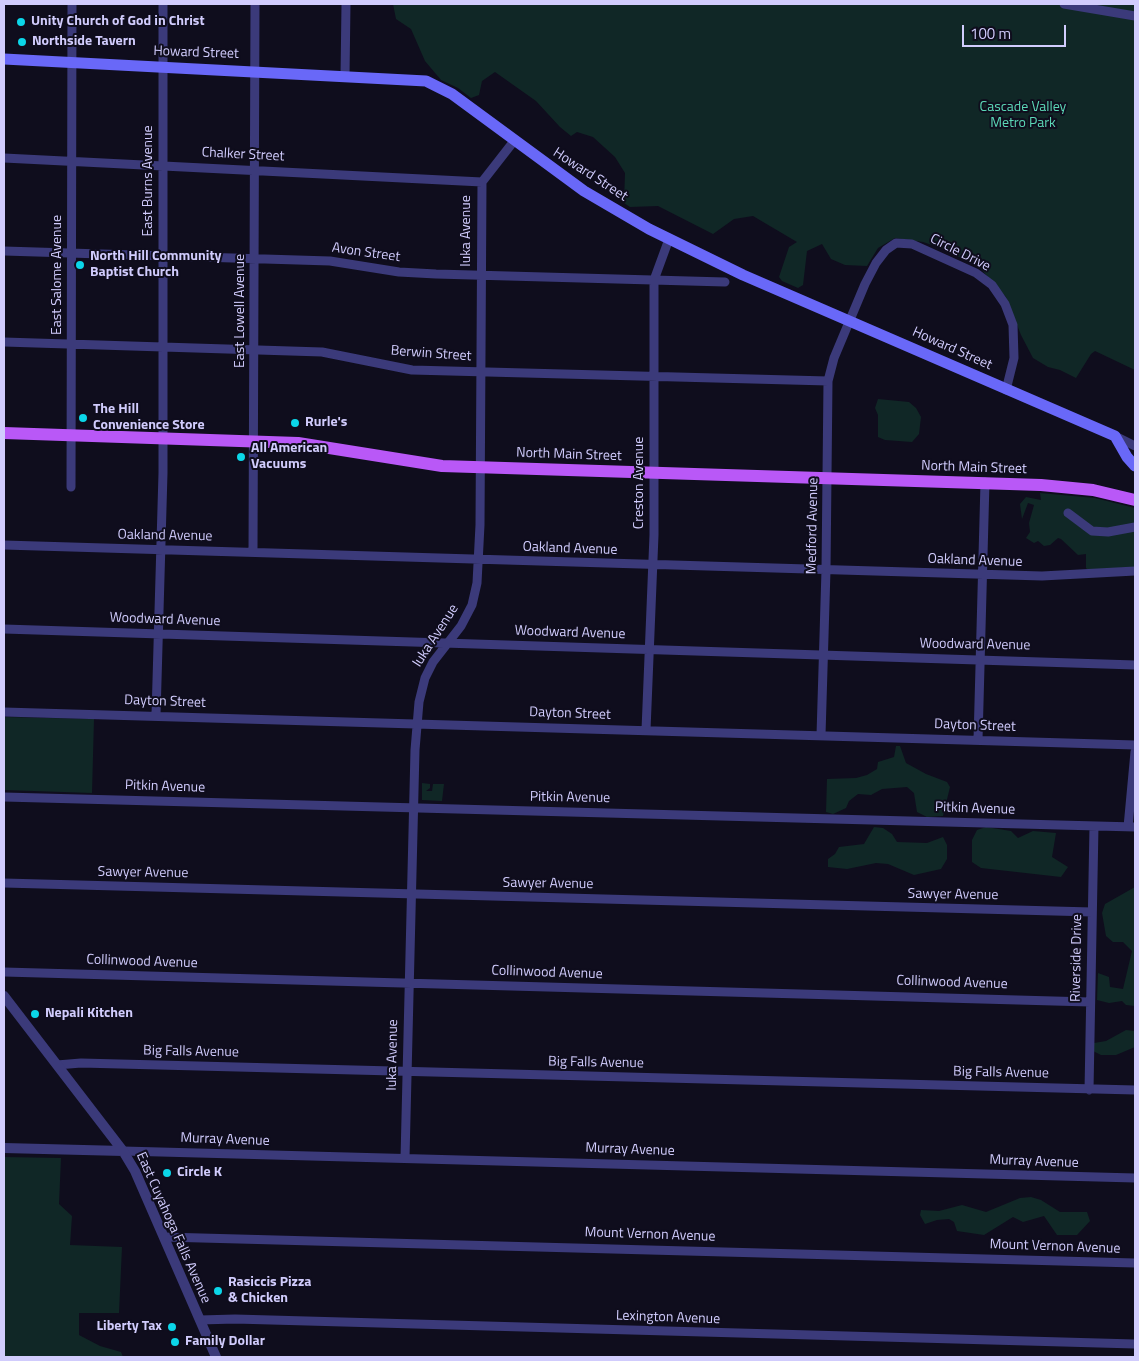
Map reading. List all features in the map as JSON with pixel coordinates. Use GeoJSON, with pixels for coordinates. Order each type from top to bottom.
{"type":"FeatureCollection","features":[{"type":"Feature","properties":{"kind":"main road","name":"Howard Street"},"geometry":{"type":"LineString","coordinates":[[4,59],[421,80],[436,85],[584,191],[669,239],[743,274],[1115,436]]}},
{"type":"Feature","properties":{"kind":"main road","name":"North Main Street"},"geometry":{"type":"LineString","coordinates":[[4,433],[254,440],[314,444],[426,465],[480,468],[986,482],[1072,488],[1135,500]]}},
{"type":"Feature","properties":{"kind":"main road"},"geometry":{"type":"LineString","coordinates":[[1115,436],[1135,466]]}},
{"type":"Feature","properties":{"kind":"street","name":"East Salome Avenue"},"geometry":{"type":"LineString","coordinates":[[72,4],[72,487]]}},
{"type":"Feature","properties":{"kind":"street","name":"East Burns Avenue"},"geometry":{"type":"LineString","coordinates":[[156,715],[163,438],[163,4]]}},
{"type":"Feature","properties":{"kind":"street","name":"East Lowell Avenue"},"geometry":{"type":"LineString","coordinates":[[253,551],[255,4]]}},
{"type":"Feature","properties":{"kind":"street"},"geometry":{"type":"LineString","coordinates":[[345,76],[346,4]]}},
{"type":"Feature","properties":{"kind":"street"},"geometry":{"type":"LineString","coordinates":[[1064,4],[1135,16]]}},
{"type":"Feature","properties":{"kind":"street","name":"Iuka Avenue"},"geometry":{"type":"LineString","coordinates":[[405,1158],[416,724],[420,694],[425,678],[433,662],[461,626],[472,605],[477,583],[479,560],[482,182],[514,141]]}},
{"type":"Feature","properties":{"kind":"street","name":"Chalker Street"},"geometry":{"type":"LineString","coordinates":[[4,158],[255,169],[482,182]]}},
{"type":"Feature","properties":{"kind":"street","name":"Creston Avenue"},"geometry":{"type":"LineString","coordinates":[[646,730],[653,565],[654,280],[669,239]]}},
{"type":"Feature","properties":{"kind":"street","name":"Circle Drive"},"geometry":{"type":"LineString","coordinates":[[851,321],[876,262],[891,245],[905,242],[950,260],[986,280],[998,293],[1008,309],[1013,326],[1014,358],[1006,390]]}},
{"type":"Feature","properties":{"kind":"street","name":"Avon Street"},"geometry":{"type":"LineString","coordinates":[[4,251],[330,261],[399,272],[725,282]]}},
{"type":"Feature","properties":{"kind":"street","name":"Medford Avenue"},"geometry":{"type":"LineString","coordinates":[[820,735],[826,570],[828,381],[834,358],[851,321]]}},
{"type":"Feature","properties":{"kind":"street","name":"Berwin Street"},"geometry":{"type":"LineString","coordinates":[[4,342],[332,353],[402,369],[828,381]]}},
{"type":"Feature","properties":{"kind":"street","name":"Howard Street"},"geometry":{"type":"LineString","coordinates":[[1115,436],[1135,446]]}},
{"type":"Feature","properties":{"kind":"street"},"geometry":{"type":"LineString","coordinates":[[978,740],[986,482]]}},
{"type":"Feature","properties":{"kind":"street"},"geometry":{"type":"LineString","coordinates":[[1068,513],[1092,531],[1108,532],[1135,527]]}},
{"type":"Feature","properties":{"kind":"street","name":"Oakland Avenue"},"geometry":{"type":"LineString","coordinates":[[4,545],[1064,576],[1135,571]]}},
{"type":"Feature","properties":{"kind":"street","name":"Woodward Avenue"},"geometry":{"type":"LineString","coordinates":[[4,629],[1135,665]]}},
{"type":"Feature","properties":{"kind":"street","name":"Dayton Street"},"geometry":{"type":"LineString","coordinates":[[4,712],[1135,745]]}},
{"type":"Feature","properties":{"kind":"street"},"geometry":{"type":"LineString","coordinates":[[1131,827],[1135,752]]}},
{"type":"Feature","properties":{"kind":"street","name":"Pitkin Avenue"},"geometry":{"type":"LineString","coordinates":[[4,797],[1131,827]]}},
{"type":"Feature","properties":{"kind":"street","name":"Riverside Drive"},"geometry":{"type":"LineString","coordinates":[[1089,1090],[1094,826]]}},
{"type":"Feature","properties":{"kind":"street","name":"Sawyer Avenue"},"geometry":{"type":"LineString","coordinates":[[4,883],[1092,912]]}},
{"type":"Feature","properties":{"kind":"street","name":"Collinwood Avenue"},"geometry":{"type":"LineString","coordinates":[[4,972],[1090,1002]]}},
{"type":"Feature","properties":{"kind":"street","name":"East Cuyahoga Falls Avenue"},"geometry":{"type":"LineString","coordinates":[[4,996],[123,1151],[164,1236],[216,1357]]}},
{"type":"Feature","properties":{"kind":"street","name":"Big Falls Avenue"},"geometry":{"type":"LineString","coordinates":[[57,1065],[81,1063],[1135,1090]]}},
{"type":"Feature","properties":{"kind":"street"},"geometry":{"type":"LineString","coordinates":[[4,1148],[123,1151]]}},
{"type":"Feature","properties":{"kind":"street","name":"Murray Avenue"},"geometry":{"type":"LineString","coordinates":[[123,1151],[1135,1178]]}},
{"type":"Feature","properties":{"kind":"street","name":"Mount Vernon Avenue"},"geometry":{"type":"LineString","coordinates":[[164,1236],[1135,1263]]}},
{"type":"Feature","properties":{"kind":"street","name":"Lexington Avenue"},"geometry":{"type":"LineString","coordinates":[[200,1320],[235,1319],[1135,1344]]}},
{"type":"Feature","properties":{"kind":"green space","name":"Cascade Valley Metro Park"},"geometry":{"type":"Polygon","coordinates":[[[393,4],[1135,4],[1135,370],[1095,351],[1091,354],[1076,378],[1060,370],[1048,367],[1033,358],[1021,335],[1006,297],[980,268],[941,248],[923,242],[895,238],[878,248],[867,266],[845,265],[831,259],[822,244],[807,251],[803,285],[798,288],[782,281],[779,277],[789,247],[797,242],[753,216],[734,219],[713,234],[658,206],[630,207],[624,203],[625,173],[615,157],[593,137],[577,132],[571,136],[536,101],[495,72],[482,81],[479,95],[471,98],[458,88],[441,80],[425,61],[411,29],[396,19],[393,4]]]}},
{"type":"Feature","properties":{"kind":"green space"},"geometry":{"type":"Polygon","coordinates":[[[878,399],[909,402],[916,408],[921,417],[919,434],[912,442],[885,440],[878,437],[878,415],[875,408],[878,399]]]}},
{"type":"Feature","properties":{"kind":"green space"},"geometry":{"type":"Polygon","coordinates":[[[1040,493],[1095,498],[1135,508],[1135,567],[1088,570],[1086,568],[1086,554],[1078,555],[1061,539],[1058,538],[1050,545],[1044,546],[1038,541],[1034,543],[1026,538],[1030,532],[1029,523],[1034,505],[1028,503],[1022,519],[1020,504],[1026,497],[1041,500],[1040,493]]]}},
{"type":"Feature","properties":{"kind":"green space"},"geometry":{"type":"Polygon","coordinates":[[[4,717],[94,719],[92,793],[4,790],[4,717]]]}},
{"type":"Feature","properties":{"kind":"green space"},"geometry":{"type":"Polygon","coordinates":[[[896,746],[900,746],[906,763],[926,774],[947,782],[950,787],[943,816],[927,817],[917,812],[914,793],[907,787],[882,789],[871,795],[858,794],[849,801],[846,808],[833,814],[826,812],[827,779],[856,778],[867,775],[877,769],[878,762],[894,757],[896,746]]]}},
{"type":"Feature","properties":{"kind":"green space"},"geometry":{"type":"Polygon","coordinates":[[[422,783],[430,784],[430,788],[426,791],[432,791],[433,784],[444,784],[442,801],[422,800],[422,783]]]}},
{"type":"Feature","properties":{"kind":"green space"},"geometry":{"type":"Polygon","coordinates":[[[874,827],[883,828],[892,834],[897,842],[927,843],[943,837],[947,845],[947,859],[941,869],[914,875],[888,864],[876,863],[847,869],[828,867],[828,859],[835,854],[839,847],[864,844],[874,827]]]}},
{"type":"Feature","properties":{"kind":"green space"},"geometry":{"type":"Polygon","coordinates":[[[986,827],[1011,831],[1018,838],[1033,831],[1056,833],[1052,857],[1068,867],[1061,877],[981,868],[972,862],[972,840],[977,830],[986,827]]]}},
{"type":"Feature","properties":{"kind":"green space"},"geometry":{"type":"Polygon","coordinates":[[[1135,887],[1135,1006],[1126,1005],[1122,1001],[1109,1003],[1097,1000],[1098,973],[1109,977],[1110,987],[1123,989],[1132,951],[1123,942],[1113,942],[1106,936],[1102,913],[1105,904],[1135,887]]]}},
{"type":"Feature","properties":{"kind":"green space"},"geometry":{"type":"Polygon","coordinates":[[[1126,1030],[1135,1031],[1135,1047],[1116,1055],[1101,1055],[1093,1051],[1094,1043],[1106,1041],[1126,1030]]]}},
{"type":"Feature","properties":{"kind":"green space"},"geometry":{"type":"Polygon","coordinates":[[[4,1157],[61,1158],[59,1204],[72,1216],[70,1245],[122,1247],[119,1313],[79,1313],[79,1335],[100,1346],[121,1352],[123,1357],[4,1357],[4,1157]]]}},
{"type":"Feature","properties":{"kind":"green space"},"geometry":{"type":"Polygon","coordinates":[[[1031,1197],[1041,1200],[1060,1212],[1087,1212],[1090,1221],[1077,1235],[1057,1235],[1044,1216],[1023,1222],[1013,1217],[984,1235],[957,1231],[954,1222],[949,1219],[925,1224],[920,1215],[921,1210],[939,1211],[962,1205],[986,1212],[1020,1198],[1031,1197]]]}},
{"type":"Feature","properties":{"kind":"place","name":"Unity Church of God in Christ"},"geometry":{"type":"Point","coordinates":[21,22]}},
{"type":"Feature","properties":{"kind":"place","name":"Northside Tavern"},"geometry":{"type":"Point","coordinates":[22,42]}},
{"type":"Feature","properties":{"kind":"place","name":"North Hill Community Baptist Church"},"geometry":{"type":"Point","coordinates":[80,265]}},
{"type":"Feature","properties":{"kind":"place","name":"The Hill Convenience Store"},"geometry":{"type":"Point","coordinates":[83,418]}},
{"type":"Feature","properties":{"kind":"place","name":"Rurle's"},"geometry":{"type":"Point","coordinates":[295,423]}},
{"type":"Feature","properties":{"kind":"place","name":"All American Vacuums"},"geometry":{"type":"Point","coordinates":[241,457]}},
{"type":"Feature","properties":{"kind":"place","name":"Nepali Kitchen"},"geometry":{"type":"Point","coordinates":[35,1014]}},
{"type":"Feature","properties":{"kind":"place","name":"Circle K"},"geometry":{"type":"Point","coordinates":[167,1173]}},
{"type":"Feature","properties":{"kind":"place","name":"Rasiccis Pizza & Chicken"},"geometry":{"type":"Point","coordinates":[218,1291]}},
{"type":"Feature","properties":{"kind":"place","name":"Liberty Tax"},"geometry":{"type":"Point","coordinates":[172,1327]}},
{"type":"Feature","properties":{"kind":"place","name":"Family Dollar"},"geometry":{"type":"Point","coordinates":[175,1342]}}]}
